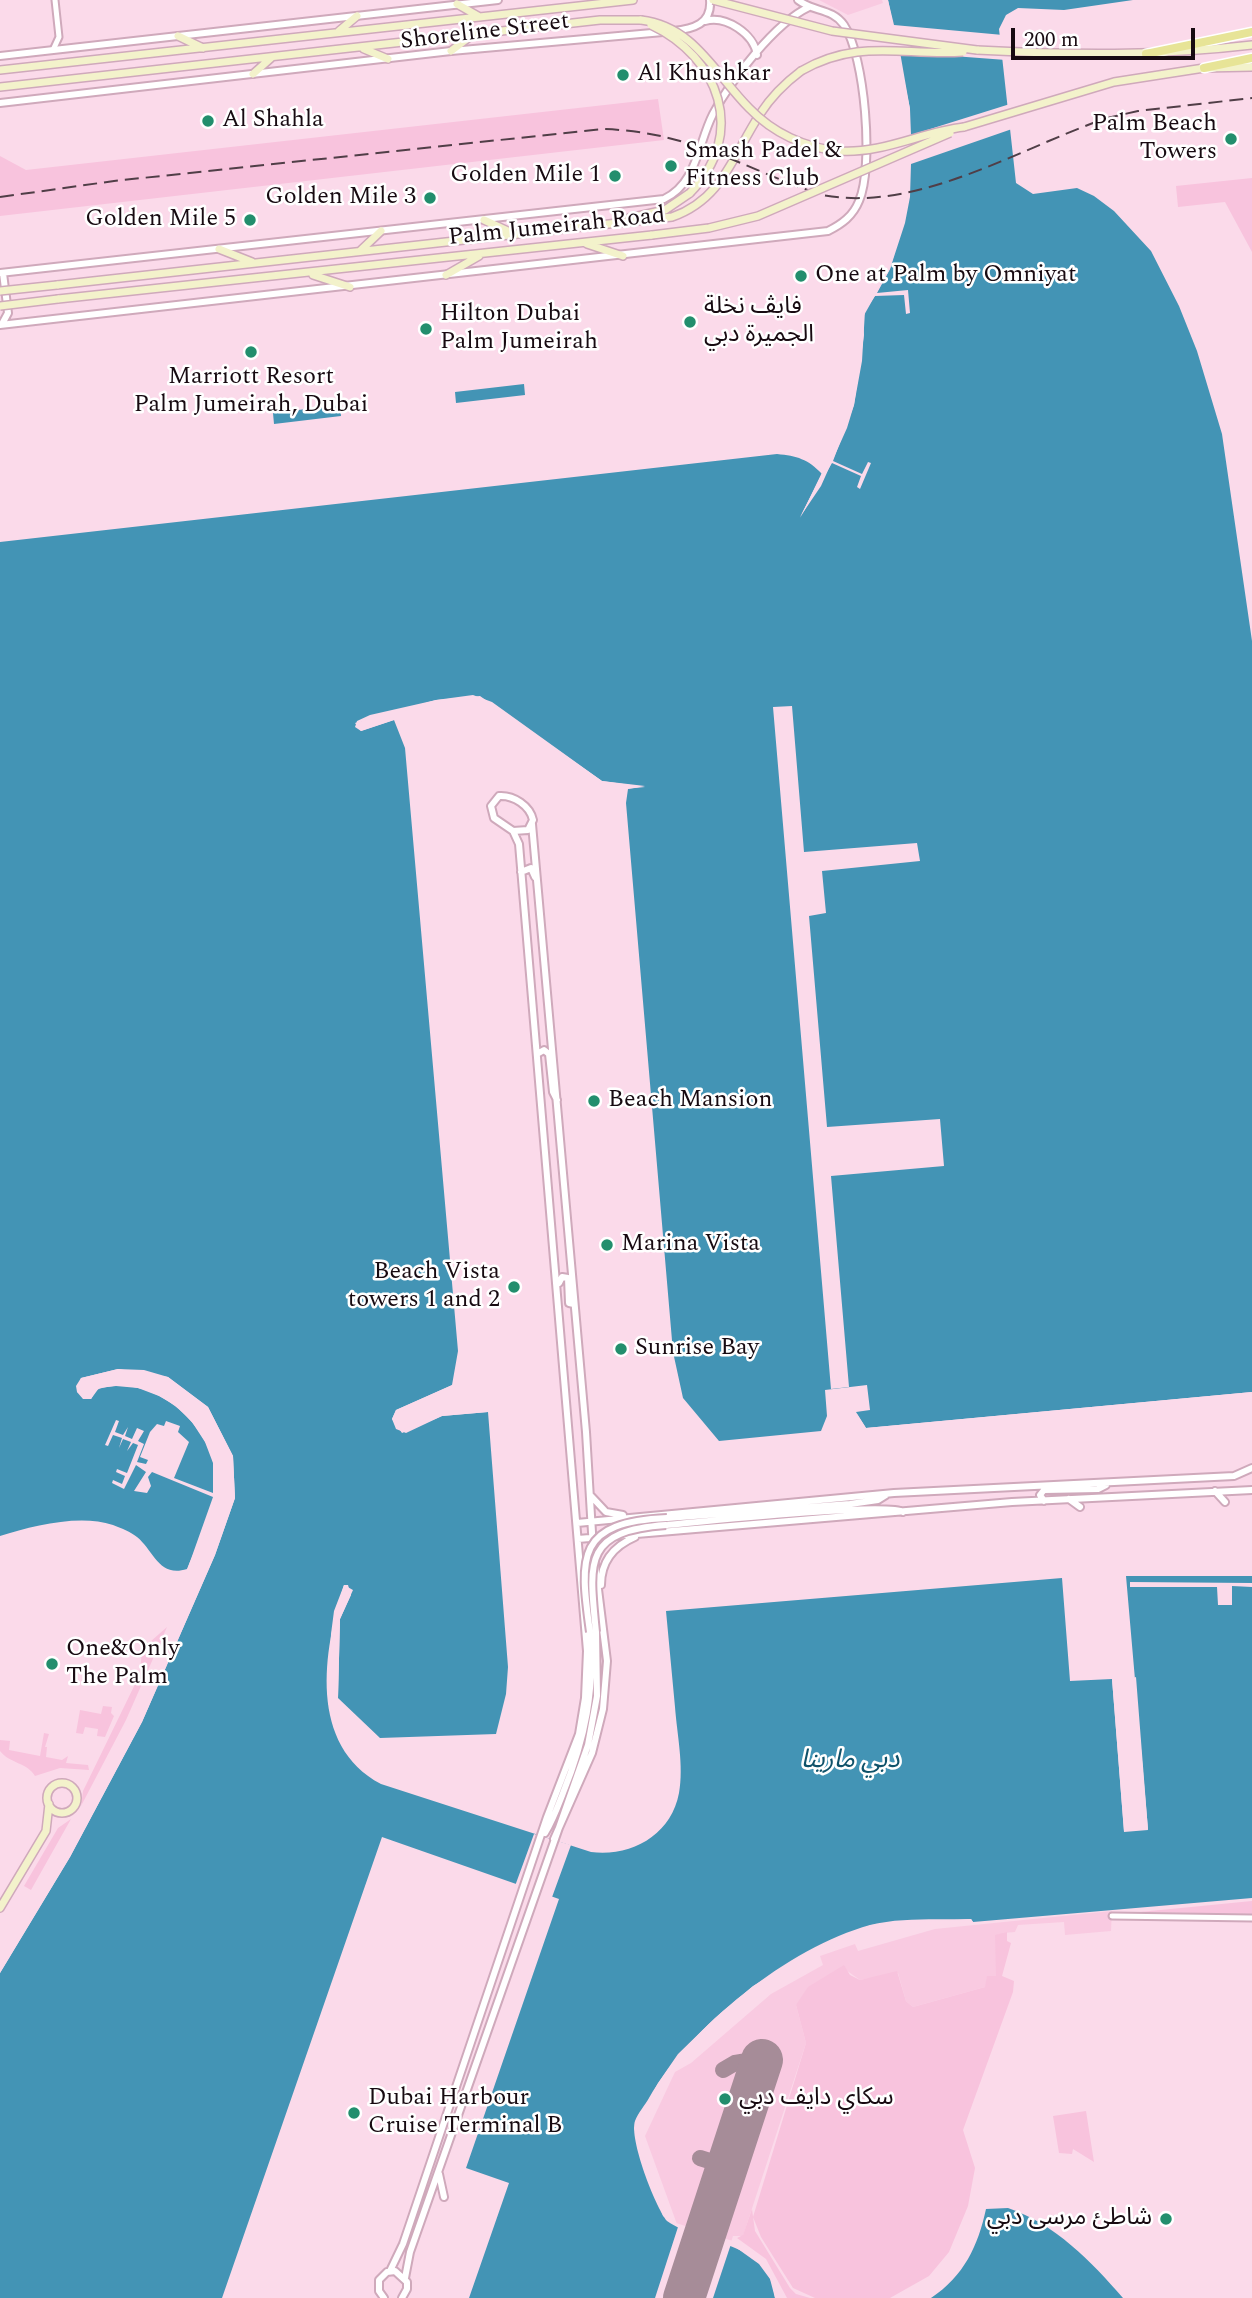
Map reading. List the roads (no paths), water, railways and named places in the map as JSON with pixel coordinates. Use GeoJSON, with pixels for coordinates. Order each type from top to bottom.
{"type":"FeatureCollection","features":[{"type":"Feature","properties":{"kind":"main road","name":"Shoreline Street"},"geometry":{"type":"LineString","coordinates":[[0,70],[633,0]]}},
{"type":"Feature","properties":{"kind":"main road"},"geometry":{"type":"LineString","coordinates":[[712,0],[832,31],[977,50]]}},
{"type":"Feature","properties":{"kind":"main road"},"geometry":{"type":"LineString","coordinates":[[457,4],[478,16]]}},
{"type":"Feature","properties":{"kind":"main road"},"geometry":{"type":"LineString","coordinates":[[337,33],[357,16]]}},
{"type":"Feature","properties":{"kind":"main road","name":"Shoreline Street"},"geometry":{"type":"LineString","coordinates":[[0,87],[610,19],[641,20],[663,25],[683,36],[703,53],[759,118],[787,136],[807,144],[840,151],[873,150],[964,127]]}},
{"type":"Feature","properties":{"kind":"main road"},"geometry":{"type":"LineString","coordinates":[[604,224],[658,213],[690,193],[708,172],[718,146],[721,118],[715,89],[708,72],[690,49],[674,37],[641,20]]}},
{"type":"Feature","properties":{"kind":"main road"},"geometry":{"type":"LineString","coordinates":[[1146,54],[1252,32]]}},
{"type":"Feature","properties":{"kind":"main road"},"geometry":{"type":"LineString","coordinates":[[451,51],[473,35]]}},
{"type":"Feature","properties":{"kind":"main road"},"geometry":{"type":"LineString","coordinates":[[178,36],[203,48]]}},
{"type":"Feature","properties":{"kind":"main road","name":"Palm Jumeirah Road"},"geometry":{"type":"LineString","coordinates":[[0,291],[513,233],[663,219],[702,201],[726,176],[767,103],[801,71],[836,55],[865,50],[977,50],[1080,56],[1189,53],[1252,45]]}},
{"type":"Feature","properties":{"kind":"main road"},"geometry":{"type":"LineString","coordinates":[[360,48],[388,59]]}},
{"type":"Feature","properties":{"kind":"main road"},"geometry":{"type":"LineString","coordinates":[[253,74],[272,57]]}},
{"type":"Feature","properties":{"kind":"main road"},"geometry":{"type":"LineString","coordinates":[[1204,68],[1252,58]]}},
{"type":"Feature","properties":{"kind":"main road","name":"Palm Jumeirah Road"},"geometry":{"type":"LineString","coordinates":[[0,306],[709,228],[758,216],[964,127],[1093,87],[1204,68],[1252,67]]}},
{"type":"Feature","properties":{"kind":"main road"},"geometry":{"type":"LineString","coordinates":[[484,220],[513,233]]}},
{"type":"Feature","properties":{"kind":"main road"},"geometry":{"type":"LineString","coordinates":[[361,250],[380,232]]}},
{"type":"Feature","properties":{"kind":"main road"},"geometry":{"type":"LineString","coordinates":[[583,243],[623,256]]}},
{"type":"Feature","properties":{"kind":"main road"},"geometry":{"type":"LineString","coordinates":[[219,249],[253,263]]}},
{"type":"Feature","properties":{"kind":"main road"},"geometry":{"type":"LineString","coordinates":[[446,275],[482,254]]}},
{"type":"Feature","properties":{"kind":"main road"},"geometry":{"type":"LineString","coordinates":[[309,274],[350,287]]}},
{"type":"Feature","properties":{"kind":"main road"},"geometry":{"type":"LineString","coordinates":[[0,1908],[46,1831],[65,1812],[73,1808],[77,1799],[75,1790],[68,1784],[58,1783],[50,1789],[46,1831]]}},
{"type":"Feature","properties":{"kind":"main road"},"geometry":{"type":"LineString","coordinates":[[49,1804],[56,1811],[65,1812]]}},
{"type":"Feature","properties":{"kind":"street"},"geometry":{"type":"LineString","coordinates":[[53,50],[60,37],[55,0]]}},
{"type":"Feature","properties":{"kind":"street"},"geometry":{"type":"LineString","coordinates":[[0,56],[498,0]]}},
{"type":"Feature","properties":{"kind":"street"},"geometry":{"type":"LineString","coordinates":[[701,24],[708,16],[712,0]]}},
{"type":"Feature","properties":{"kind":"street"},"geometry":{"type":"LineString","coordinates":[[1,324],[824,232],[839,225],[854,211],[862,191],[866,146],[857,68],[849,35],[842,22],[830,13],[798,0]]}},
{"type":"Feature","properties":{"kind":"street"},"geometry":{"type":"LineString","coordinates":[[1,324],[8,313],[1,273],[655,201],[671,196],[688,179],[704,133],[720,102],[790,18],[810,7]]}},
{"type":"Feature","properties":{"kind":"street"},"geometry":{"type":"LineString","coordinates":[[0,103],[451,51],[686,30],[714,19],[728,22],[752,41],[757,55]]}},
{"type":"Feature","properties":{"kind":"street"},"geometry":{"type":"LineString","coordinates":[[382,2297],[379,2280],[390,2271],[439,2138],[576,1745],[585,1698],[587,1651],[518,840],[513,831],[492,815],[491,806],[499,796],[508,796],[524,806],[532,816],[593,1538],[607,1661],[601,1720],[585,1772],[554,1839]]}},
{"type":"Feature","properties":{"kind":"street"},"geometry":{"type":"LineString","coordinates":[[513,831],[524,832],[532,824]]}},
{"type":"Feature","properties":{"kind":"street"},"geometry":{"type":"LineString","coordinates":[[521,872],[529,868],[533,870],[538,892]]}},
{"type":"Feature","properties":{"kind":"street"},"geometry":{"type":"LineString","coordinates":[[526,1001],[533,1011]]}},
{"type":"Feature","properties":{"kind":"street"},"geometry":{"type":"LineString","coordinates":[[537,1054],[544,1050],[549,1054],[552,1092],[558,1101]]}},
{"type":"Feature","properties":{"kind":"street"},"geometry":{"type":"LineString","coordinates":[[533,1087],[539,1077]]}},
{"type":"Feature","properties":{"kind":"street"},"geometry":{"type":"LineString","coordinates":[[558,1286],[562,1277],[566,1276],[569,1303],[574,1304]]}},
{"type":"Feature","properties":{"kind":"street"},"geometry":{"type":"LineString","coordinates":[[577,1523],[891,1494],[1234,1476],[1252,1468]]}},
{"type":"Feature","properties":{"kind":"street"},"geometry":{"type":"LineString","coordinates":[[1044,1501],[1040,1495],[1044,1490],[1098,1489],[1108,1484]]}},
{"type":"Feature","properties":{"kind":"street"},"geometry":{"type":"LineString","coordinates":[[882,1488],[891,1494]]}},
{"type":"Feature","properties":{"kind":"street"},"geometry":{"type":"LineString","coordinates":[[578,1539],[1069,1499],[1252,1490]]}},
{"type":"Feature","properties":{"kind":"street"},"geometry":{"type":"LineString","coordinates":[[1215,1492],[1225,1502]]}},
{"type":"Feature","properties":{"kind":"street"},"geometry":{"type":"LineString","coordinates":[[542,1837],[573,1771],[585,1732],[592,1681],[591,1580],[598,1552],[608,1540],[626,1530],[666,1521],[850,1504],[878,1500],[891,1494]]}},
{"type":"Feature","properties":{"kind":"street"},"geometry":{"type":"LineString","coordinates":[[590,1495],[610,1513],[642,1515]]}},
{"type":"Feature","properties":{"kind":"street"},"geometry":{"type":"LineString","coordinates":[[1069,1499],[1080,1507]]}},
{"type":"Feature","properties":{"kind":"street"},"geometry":{"type":"LineString","coordinates":[[725,1508],[734,1500]]}},
{"type":"Feature","properties":{"kind":"street"},"geometry":{"type":"LineString","coordinates":[[666,1521],[860,1509],[897,1509],[904,1513]]}},
{"type":"Feature","properties":{"kind":"street"},"geometry":{"type":"LineString","coordinates":[[884,1515],[892,1521]]}},
{"type":"Feature","properties":{"kind":"street"},"geometry":{"type":"LineString","coordinates":[[776,1531],[787,1522]]}},
{"type":"Feature","properties":{"kind":"street"},"geometry":{"type":"LineString","coordinates":[[600,1593],[603,1569],[608,1557],[625,1542],[640,1535]]}},
{"type":"Feature","properties":{"kind":"street"},"geometry":{"type":"LineString","coordinates":[[402,2298],[407,2289],[405,2278],[410,2252],[592,1729],[598,1680],[593,1632]]}},
{"type":"Feature","properties":{"kind":"street"},"geometry":{"type":"LineString","coordinates":[[1112,1916],[1252,1917]]}},
{"type":"Feature","properties":{"kind":"street"},"geometry":{"type":"LineString","coordinates":[[439,2138],[442,2144],[449,2146]]}},
{"type":"Feature","properties":{"kind":"street"},"geometry":{"type":"LineString","coordinates":[[439,2174],[444,2197]]}},
{"type":"Feature","properties":{"kind":"street"},"geometry":{"type":"LineString","coordinates":[[390,2271],[399,2272],[405,2278]]}},
{"type":"Feature","properties":{"kind":"water","name":"دبي مارينا"},"geometry":{"type":"Polygon","coordinates":[[[888,0],[1133,0],[1064,10],[1018,8],[1006,15],[999,29],[1016,183],[1033,194],[1077,188],[1094,196],[1114,211],[1151,251],[1179,306],[1197,351],[1222,434],[1252,641],[1252,1392],[866,1428],[856,1412],[870,1410],[867,1385],[825,1390],[827,1416],[821,1431],[719,1441],[683,1398],[673,1352],[626,803],[628,789],[645,786],[602,781],[480,696],[436,700],[355,723],[361,731],[394,720],[405,748],[458,1351],[452,1385],[396,1410],[392,1419],[402,1433],[442,1416],[488,1412],[508,1667],[506,1694],[496,1734],[380,1738],[338,1698],[340,1619],[351,1595],[348,1585],[344,1585],[331,1638],[327,1695],[341,1746],[358,1767],[381,1784],[591,1852],[621,1851],[647,1840],[668,1821],[679,1793],[680,1761],[666,1611],[1062,1578],[1070,1681],[1112,1679],[1124,1831],[1148,1829],[1126,1576],[1252,1576],[1252,1898],[973,1922],[971,1919],[895,1921],[870,1925],[839,1936],[807,1952],[744,1993],[690,2044],[667,2071],[640,2112],[634,2130],[644,2172],[667,2221],[681,2229],[748,2254],[761,2265],[770,2279],[775,2298],[469,2298],[509,2183],[466,2168],[559,1899],[382,1837],[222,2298],[0,2298],[0,1973],[70,1857],[142,1722],[215,1555],[235,1498],[233,1456],[208,1407],[168,1377],[118,1369],[81,1378],[77,1392],[91,1399],[96,1390],[117,1386],[138,1388],[158,1396],[177,1408],[193,1423],[205,1441],[213,1461],[216,1482],[213,1504],[187,1569],[178,1571],[163,1567],[135,1535],[100,1522],[56,1523],[0,1536],[0,542],[777,454],[802,459],[822,474],[800,517],[821,486],[847,428],[854,405],[864,335],[863,317],[890,269],[908,204],[910,109],[888,0]]]}},
{"type":"Feature","properties":{"kind":"water"},"geometry":{"type":"Polygon","coordinates":[[[524,384],[525,395],[456,403],[455,392],[524,384]]]}},
{"type":"Feature","properties":{"kind":"water"},"geometry":{"type":"Polygon","coordinates":[[[340,405],[341,416],[274,424],[273,413],[340,405]]]}},
{"type":"Feature","properties":{"kind":"water"},"geometry":{"type":"Polygon","coordinates":[[[1008,2208],[1057,2234],[1085,2257],[1123,2298],[931,2298],[952,2280],[968,2259],[979,2235],[986,2209],[1008,2208]]]}},
{"type":"Feature","properties":{"kind":"railway"},"geometry":{"type":"LineString","coordinates":[[0,197],[114,181],[603,129],[635,132],[690,144],[822,195],[858,198],[894,195],[931,187],[1107,118],[1138,111],[1252,98]]}},
{"type":"Feature","properties":{"kind":"place","name":"Al Khushkar"},"geometry":{"type":"Point","coordinates":[623,75]}},
{"type":"Feature","properties":{"kind":"place","name":"Al Shahla"},"geometry":{"type":"Point","coordinates":[208,121]}},
{"type":"Feature","properties":{"kind":"place","name":"Palm Beach Towers"},"geometry":{"type":"Point","coordinates":[1231,139]}},
{"type":"Feature","properties":{"kind":"place","name":"Smash Padel & Fitness Club"},"geometry":{"type":"Point","coordinates":[671,166]}},
{"type":"Feature","properties":{"kind":"place","name":"Golden Mile 1"},"geometry":{"type":"Point","coordinates":[615,176]}},
{"type":"Feature","properties":{"kind":"place","name":"Golden Mile 3"},"geometry":{"type":"Point","coordinates":[430,198]}},
{"type":"Feature","properties":{"kind":"place","name":"Golden Mile 5"},"geometry":{"type":"Point","coordinates":[250,220]}},
{"type":"Feature","properties":{"kind":"place","name":"One at Palm by Omniyat"},"geometry":{"type":"Point","coordinates":[801,276]}},
{"type":"Feature","properties":{"kind":"place","name":"فايڤ نخلة الجميرة دبي"},"geometry":{"type":"Point","coordinates":[690,322]}},
{"type":"Feature","properties":{"kind":"place","name":"Hilton Dubai Palm Jumeirah"},"geometry":{"type":"Point","coordinates":[426,329]}},
{"type":"Feature","properties":{"kind":"place","name":"Marriott Resort Palm Jumeirah, Dubai"},"geometry":{"type":"Point","coordinates":[251,352]}},
{"type":"Feature","properties":{"kind":"place","name":"Beach Mansion"},"geometry":{"type":"Point","coordinates":[594,1101]}},
{"type":"Feature","properties":{"kind":"place","name":"Marina Vista"},"geometry":{"type":"Point","coordinates":[607,1245]}},
{"type":"Feature","properties":{"kind":"place","name":"Beach Vista towers 1 and 2"},"geometry":{"type":"Point","coordinates":[514,1287]}},
{"type":"Feature","properties":{"kind":"place","name":"Sunrise Bay"},"geometry":{"type":"Point","coordinates":[621,1349]}},
{"type":"Feature","properties":{"kind":"place","name":"One&Only The Palm"},"geometry":{"type":"Point","coordinates":[52,1664]}},
{"type":"Feature","properties":{"kind":"place","name":"سكاي دايف دبي"},"geometry":{"type":"Point","coordinates":[725,2099]}},
{"type":"Feature","properties":{"kind":"place","name":"Dubai Harbour Cruise Terminal B"},"geometry":{"type":"Point","coordinates":[354,2113]}},
{"type":"Feature","properties":{"kind":"place","name":"شاطئ مرسى دبي"},"geometry":{"type":"Point","coordinates":[1166,2219]}}]}
